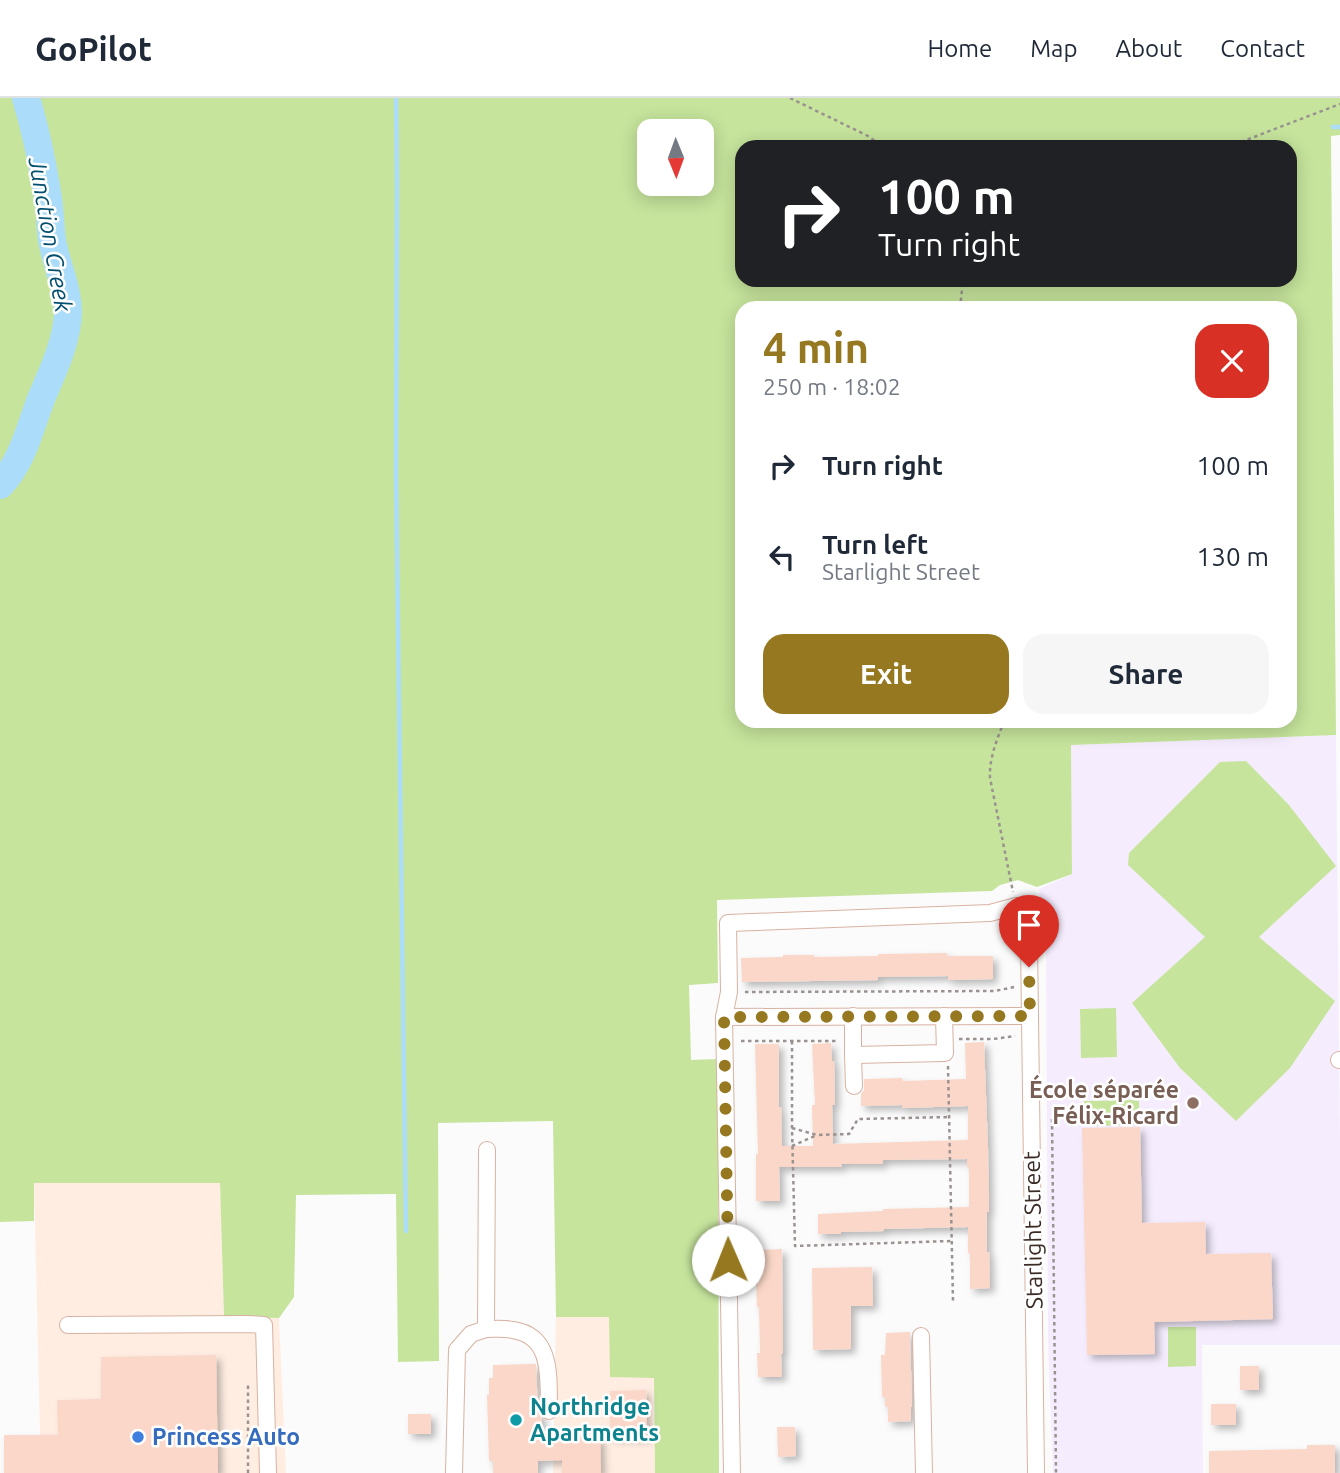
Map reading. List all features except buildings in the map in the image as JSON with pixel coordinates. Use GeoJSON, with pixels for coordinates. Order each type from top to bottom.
{"type":"FeatureCollection","features":[{"type":"Feature","properties":{"kind":"street"},"geometry":{"type":"LineString","coordinates":[[732,1473],[724,1041],[724,1017],[729,992],[728,923],[990,913],[1016,906]]}},
{"type":"Feature","properties":{"kind":"street","name":"Starlight Street"},"geometry":{"type":"LineString","coordinates":[[1016,906],[1029,942],[1036,1473]]}},
{"type":"Feature","properties":{"kind":"street"},"geometry":{"type":"LineString","coordinates":[[853,1016],[854,1086]]}},
{"type":"Feature","properties":{"kind":"street"},"geometry":{"type":"LineString","coordinates":[[853,1048],[945,1046],[944,1016]]}},
{"type":"Feature","properties":{"kind":"street"},"geometry":{"type":"LineString","coordinates":[[724,1017],[1030,1016]]}},
{"type":"Feature","properties":{"kind":"street"},"geometry":{"type":"LineString","coordinates":[[486,1329],[487,1150]]}},
{"type":"Feature","properties":{"kind":"street"},"geometry":{"type":"LineString","coordinates":[[68,1325],[264,1325],[268,1473]]}},
{"type":"Feature","properties":{"kind":"street"},"geometry":{"type":"LineString","coordinates":[[454,1473],[457,1350],[471,1334],[486,1329],[514,1329],[533,1337],[542,1348],[548,1367],[549,1411]]}},
{"type":"Feature","properties":{"kind":"street"},"geometry":{"type":"LineString","coordinates":[[921,1336],[924,1473]]}},
{"type":"Feature","properties":{"kind":"path"},"geometry":{"type":"LineString","coordinates":[[790,98],[873,140]]}},
{"type":"Feature","properties":{"kind":"path"},"geometry":{"type":"LineString","coordinates":[[1246,140],[1340,104]]}},
{"type":"Feature","properties":{"kind":"path"},"geometry":{"type":"LineString","coordinates":[[1002,728],[989,767],[1016,906]]}},
{"type":"Feature","properties":{"kind":"path"},"geometry":{"type":"LineString","coordinates":[[729,992],[995,991],[1014,987]]}},
{"type":"Feature","properties":{"kind":"path"},"geometry":{"type":"LineString","coordinates":[[953,1301],[950,1117],[948,1058],[945,1046],[1015,1036]]}},
{"type":"Feature","properties":{"kind":"path"},"geometry":{"type":"LineString","coordinates":[[724,1041],[792,1041],[853,1048]]}},
{"type":"Feature","properties":{"kind":"path"},"geometry":{"type":"LineString","coordinates":[[792,1041],[795,1246],[951,1241]]}},
{"type":"Feature","properties":{"kind":"path"},"geometry":{"type":"LineString","coordinates":[[792,1128],[817,1135],[849,1134],[858,1119],[950,1117]]}},
{"type":"Feature","properties":{"kind":"path"},"geometry":{"type":"LineString","coordinates":[[1052,1119],[1056,1473]]}},
{"type":"Feature","properties":{"kind":"path"},"geometry":{"type":"LineString","coordinates":[[792,1146],[817,1135]]}},
{"type":"Feature","properties":{"kind":"path"},"geometry":{"type":"LineString","coordinates":[[248,1377],[248,1473]]}},
{"type":"Feature","properties":{"kind":"shaded area","name":"École séparée Félix-Ricard"},"geometry":{"type":"Polygon","coordinates":[[[1336,735],[1340,1345],[1202,1345],[1203,1473],[1053,1473],[1048,1342],[1046,938],[1039,889],[1072,874],[1070,745],[1336,735]]]}},
{"type":"Feature","properties":{"kind":"shaded area"},"geometry":{"type":"Polygon","coordinates":[[[34,1183],[220,1183],[224,1317],[279,1318],[286,1473],[41,1473],[34,1183]]]}},
{"type":"Feature","properties":{"kind":"shaded area"},"geometry":{"type":"Polygon","coordinates":[[[556,1317],[609,1317],[654,1377],[655,1473],[553,1473],[556,1317]]]}},
{"type":"Feature","properties":{"kind":"green space"},"geometry":{"type":"Polygon","coordinates":[[[0,98],[1340,98],[1340,135],[1331,136],[1336,735],[1071,745],[1072,874],[1037,887],[1018,880],[1000,885],[992,891],[717,900],[718,983],[689,985],[691,1060],[718,1059],[719,1473],[655,1473],[654,1378],[610,1377],[609,1317],[556,1317],[553,1121],[438,1123],[439,1361],[398,1362],[396,1194],[296,1195],[294,1297],[279,1318],[224,1317],[220,1183],[34,1183],[34,1221],[0,1222],[0,98]]]}},
{"type":"Feature","properties":{"kind":"green space"},"geometry":{"type":"Polygon","coordinates":[[[1246,761],[1289,805],[1336,866],[1259,937],[1335,1001],[1290,1068],[1236,1121],[1180,1068],[1132,1003],[1205,937],[1128,865],[1129,853],[1220,762],[1246,761]]]}},
{"type":"Feature","properties":{"kind":"green space"},"geometry":{"type":"Polygon","coordinates":[[[1116,1008],[1117,1057],[1081,1058],[1080,1009],[1116,1008]]]}},
{"type":"Feature","properties":{"kind":"green space"},"geometry":{"type":"Polygon","coordinates":[[[1139,1100],[1139,1125],[1084,1126],[1084,1101],[1139,1100]]]}},
{"type":"Feature","properties":{"kind":"green space"},"geometry":{"type":"Polygon","coordinates":[[[1168,1327],[1196,1327],[1196,1366],[1168,1367],[1168,1327]]]}},
{"type":"Feature","properties":{"kind":"waterway","name":"Junction Creek"},"geometry":{"type":"LineString","coordinates":[[0,485],[25,445],[62,346],[68,313],[66,294],[52,240],[43,168],[26,98]]}},
{"type":"Feature","properties":{"kind":"waterway"},"geometry":{"type":"LineString","coordinates":[[396,98],[396,474],[406,1231]]}},
{"type":"Feature","properties":{"kind":"waterway"},"geometry":{"type":"LineString","coordinates":[[1333,127],[1340,127]]}},
{"type":"Feature","properties":{"kind":"place","name":"École séparée Félix-Ricard"},"geometry":{"type":"Point","coordinates":[1193,1103]}},
{"type":"Feature","properties":{"kind":"place","name":"Northridge Apartments"},"geometry":{"type":"Point","coordinates":[516,1420]}},
{"type":"Feature","properties":{"kind":"place","name":"Princess Auto"},"geometry":{"type":"Point","coordinates":[138,1437]}},
{"type":"Feature","properties":{"kind":"route"},"geometry":{"type":"LineString","coordinates":[[728,1260],[724,1017],[1030,1016],[1029,967]]}}]}
